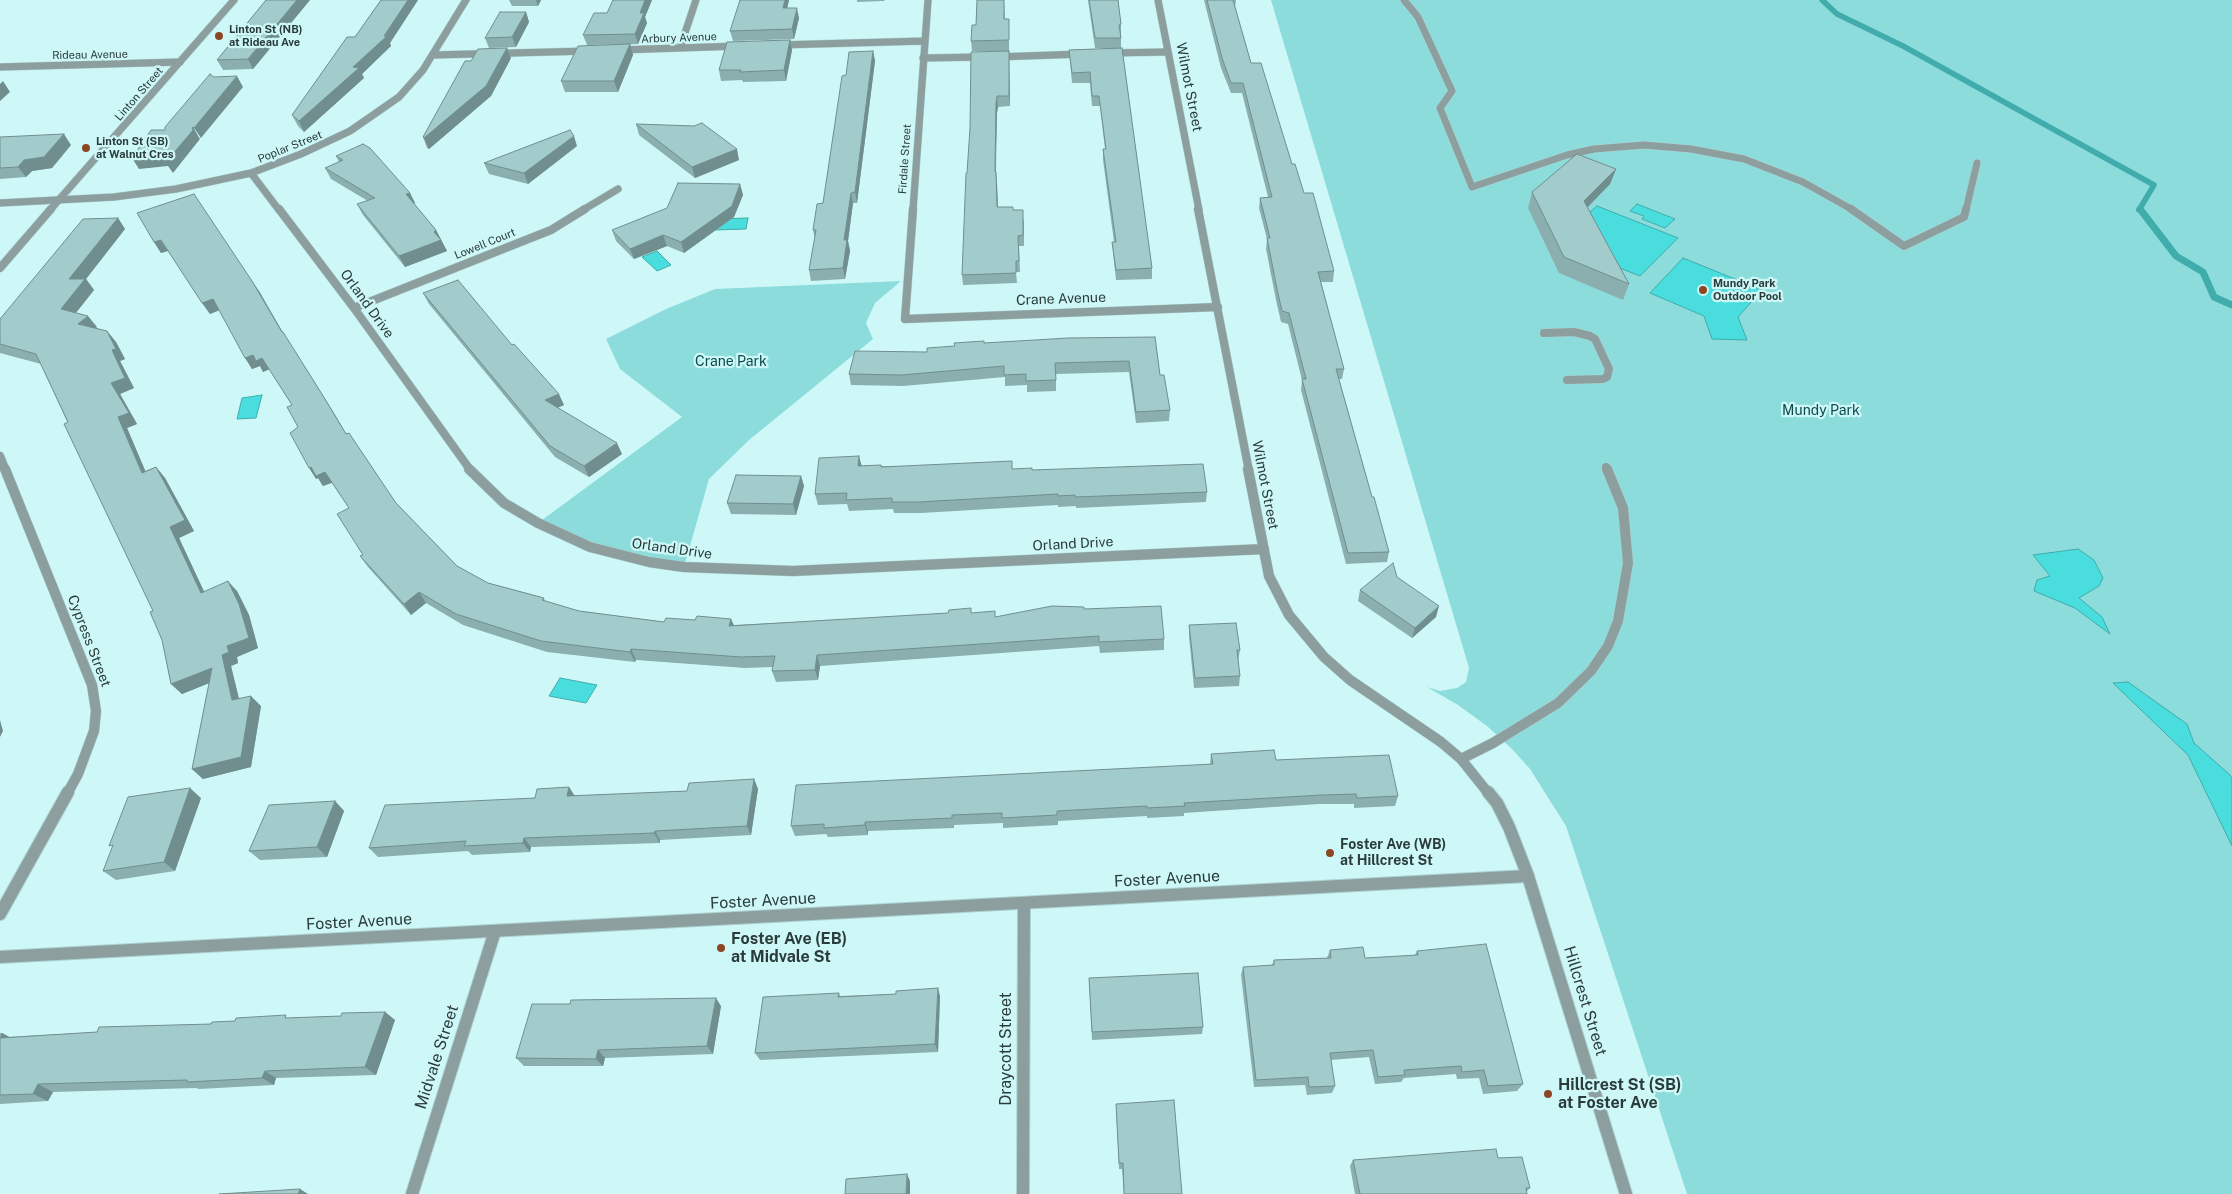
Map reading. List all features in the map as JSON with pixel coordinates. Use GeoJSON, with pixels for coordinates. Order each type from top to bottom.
{"type":"FeatureCollection","features":[{"type":"Feature","properties":{"kind":"street","name":"Linton Street"},"geometry":{"type":"LineString","coordinates":[[0,268],[234,0]]}},
{"type":"Feature","properties":{"kind":"street","name":"Poplar Street"},"geometry":{"type":"LineString","coordinates":[[0,203],[142,194],[251,173],[328,142],[367,120],[399,97],[418,76],[433,55],[466,0]]}},
{"type":"Feature","properties":{"kind":"street"},"geometry":{"type":"LineString","coordinates":[[680,48],[696,0]]}},
{"type":"Feature","properties":{"kind":"street","name":"Firdale Street"},"geometry":{"type":"LineString","coordinates":[[905,319],[928,0]]}},
{"type":"Feature","properties":{"kind":"street","name":"Wilmot Street"},"geometry":{"type":"LineString","coordinates":[[1158,0],[1269,576],[1276,592],[1306,637],[1350,680],[1417,725],[1461,759],[1497,803],[1509,827],[1528,876]]}},
{"type":"Feature","properties":{"kind":"street"},"geometry":{"type":"LineString","coordinates":[[1404,0],[1418,17],[1440,70],[1452,91],[1440,108],[1472,186],[1567,155],[1608,147],[1665,146],[1726,155],[1770,168],[1803,182],[1852,210],[1904,246],[1964,217],[1977,163]]}},
{"type":"Feature","properties":{"kind":"street"},"geometry":{"type":"LineString","coordinates":[[766,45],[925,41]]}},
{"type":"Feature","properties":{"kind":"street","name":"Arbury Avenue"},"geometry":{"type":"LineString","coordinates":[[611,50],[747,46]]}},
{"type":"Feature","properties":{"kind":"street"},"geometry":{"type":"LineString","coordinates":[[433,55],[601,50]]}},
{"type":"Feature","properties":{"kind":"street"},"geometry":{"type":"LineString","coordinates":[[1104,54],[1168,52]]}},
{"type":"Feature","properties":{"kind":"street"},"geometry":{"type":"LineString","coordinates":[[923,58],[1094,54]]}},
{"type":"Feature","properties":{"kind":"street","name":"Rideau Avenue"},"geometry":{"type":"LineString","coordinates":[[0,67],[180,62]]}},
{"type":"Feature","properties":{"kind":"street","name":"Orland Drive"},"geometry":{"type":"LineString","coordinates":[[251,173],[354,308],[468,469],[504,503],[538,524],[590,547],[649,562],[684,567],[793,571],[1264,548]]}},
{"type":"Feature","properties":{"kind":"street","name":"Lowell Court"},"geometry":{"type":"LineString","coordinates":[[354,308],[551,230],[618,189]]}},
{"type":"Feature","properties":{"kind":"street","name":"Crane Avenue"},"geometry":{"type":"LineString","coordinates":[[905,319],[1218,307]]}},
{"type":"Feature","properties":{"kind":"street"},"geometry":{"type":"LineString","coordinates":[[1544,333],[1574,332],[1590,336],[1595,340],[1610,369],[1607,377],[1603,379],[1567,380]]}},
{"type":"Feature","properties":{"kind":"street","name":"Cypress Street"},"geometry":{"type":"LineString","coordinates":[[0,456],[92,685],[96,712],[94,731],[78,774],[0,914]]}},
{"type":"Feature","properties":{"kind":"street"},"geometry":{"type":"LineString","coordinates":[[1461,759],[1558,703],[1591,671],[1608,646],[1618,620],[1628,564],[1623,508],[1606,467]]}},
{"type":"Feature","properties":{"kind":"street","name":"Foster Avenue"},"geometry":{"type":"LineString","coordinates":[[0,957],[1528,876]]}},
{"type":"Feature","properties":{"kind":"street","name":"Hillcrest Street"},"geometry":{"type":"LineString","coordinates":[[1528,876],[1626,1194]]}},
{"type":"Feature","properties":{"kind":"street","name":"Draycott Street"},"geometry":{"type":"LineString","coordinates":[[1023,1194],[1024,903]]}},
{"type":"Feature","properties":{"kind":"street","name":"Midvale Street"},"geometry":{"type":"LineString","coordinates":[[412,1194],[495,932]]}},
{"type":"Feature","properties":{"kind":"green space","name":"Mundy Park"},"geometry":{"type":"Polygon","coordinates":[[[1271,0],[2232,0],[2232,1194],[1687,1194],[1566,826],[1530,769],[1512,749],[1487,726],[1458,705],[1427,687],[1440,691],[1457,688],[1466,682],[1469,668],[1271,0]]]}},
{"type":"Feature","properties":{"kind":"green space","name":"Crane Park"},"geometry":{"type":"Polygon","coordinates":[[[901,281],[875,303],[866,323],[873,339],[749,440],[709,479],[684,567],[590,547],[538,523],[682,417],[620,369],[606,339],[666,309],[715,289],[901,281]]]}},
{"type":"Feature","properties":{"kind":"shaded area"},"geometry":{"type":"Polygon","coordinates":[[[1637,204],[1675,219],[1665,228],[1642,219],[1644,216],[1630,211],[1637,204]]]}},
{"type":"Feature","properties":{"kind":"shaded area"},"geometry":{"type":"Polygon","coordinates":[[[1597,206],[1678,238],[1640,276],[1620,268],[1589,213],[1597,206]]]}},
{"type":"Feature","properties":{"kind":"shaded area"},"geometry":{"type":"Polygon","coordinates":[[[748,218],[746,229],[714,230],[717,219],[748,218]]]}},
{"type":"Feature","properties":{"kind":"shaded area"},"geometry":{"type":"Polygon","coordinates":[[[657,251],[671,265],[657,271],[642,257],[657,251]]]}},
{"type":"Feature","properties":{"kind":"shaded area"},"geometry":{"type":"Polygon","coordinates":[[[1683,258],[1762,290],[1738,317],[1747,340],[1712,339],[1704,316],[1650,293],[1683,258]]]}},
{"type":"Feature","properties":{"kind":"shaded area"},"geometry":{"type":"Polygon","coordinates":[[[262,395],[256,418],[237,419],[242,398],[262,395]]]}},
{"type":"Feature","properties":{"kind":"shaded area"},"geometry":{"type":"Polygon","coordinates":[[[2078,549],[2094,560],[2103,578],[2099,586],[2079,598],[2102,617],[2110,634],[2075,608],[2034,591],[2037,580],[2050,576],[2033,555],[2078,549]]]}},
{"type":"Feature","properties":{"kind":"shaded area"},"geometry":{"type":"Polygon","coordinates":[[[560,678],[597,685],[586,703],[549,696],[560,678]]]}},
{"type":"Feature","properties":{"kind":"shaded area"},"geometry":{"type":"Polygon","coordinates":[[[2128,682],[2187,724],[2194,743],[2230,775],[2232,779],[2232,846],[2188,755],[2113,683],[2128,682]]]}},
{"type":"Feature","properties":{"kind":"building"},"geometry":{"type":"Polygon","coordinates":[[[266,0],[297,0],[248,59],[217,60],[266,0]]]}},
{"type":"Feature","properties":{"kind":"building"},"geometry":{"type":"Polygon","coordinates":[[[381,0],[408,0],[384,36],[387,36],[353,67],[359,68],[299,121],[292,115],[347,37],[355,37],[381,0]]]}},
{"type":"Feature","properties":{"kind":"building"},"geometry":{"type":"Polygon","coordinates":[[[613,0],[645,0],[640,13],[644,13],[635,34],[583,35],[594,13],[607,13],[613,0]]]}},
{"type":"Feature","properties":{"kind":"building"},"geometry":{"type":"Polygon","coordinates":[[[740,0],[785,0],[783,8],[797,8],[792,29],[730,31],[740,0]]]}},
{"type":"Feature","properties":{"kind":"building"},"geometry":{"type":"Polygon","coordinates":[[[977,0],[1004,0],[1004,19],[1009,19],[1009,40],[971,41],[972,25],[976,25],[977,0]]]}},
{"type":"Feature","properties":{"kind":"building"},"geometry":{"type":"Polygon","coordinates":[[[1089,0],[1118,0],[1121,38],[1095,38],[1089,0]]]}},
{"type":"Feature","properties":{"kind":"building"},"geometry":{"type":"Polygon","coordinates":[[[1207,0],[1233,0],[1251,63],[1261,63],[1292,164],[1295,164],[1304,193],[1313,193],[1334,271],[1318,272],[1344,369],[1336,369],[1389,552],[1348,553],[1302,379],[1306,379],[1289,313],[1282,311],[1277,289],[1267,238],[1270,238],[1260,198],[1272,197],[1243,83],[1231,83],[1222,58],[1207,0]]]}},
{"type":"Feature","properties":{"kind":"building"},"geometry":{"type":"Polygon","coordinates":[[[500,12],[526,12],[512,37],[485,38],[500,12]]]}},
{"type":"Feature","properties":{"kind":"building"},"geometry":{"type":"Polygon","coordinates":[[[790,40],[784,70],[740,72],[741,70],[719,70],[727,42],[790,40]]]}},
{"type":"Feature","properties":{"kind":"building"},"geometry":{"type":"Polygon","coordinates":[[[630,44],[614,81],[561,81],[578,46],[630,44]]]}},
{"type":"Feature","properties":{"kind":"building"},"geometry":{"type":"Polygon","coordinates":[[[507,48],[486,86],[424,138],[465,61],[471,61],[478,49],[507,48]]]}},
{"type":"Feature","properties":{"kind":"building"},"geometry":{"type":"Polygon","coordinates":[[[1122,48],[1152,268],[1116,270],[1112,242],[1116,242],[1103,149],[1106,149],[1099,96],[1092,96],[1090,72],[1072,73],[1069,50],[1122,48]]]}},
{"type":"Feature","properties":{"kind":"building"},"geometry":{"type":"Polygon","coordinates":[[[873,51],[855,192],[851,193],[844,240],[847,240],[843,268],[809,270],[816,230],[813,230],[817,204],[823,203],[842,76],[846,75],[849,52],[873,51]]]}},
{"type":"Feature","properties":{"kind":"building"},"geometry":{"type":"Polygon","coordinates":[[[1009,51],[1009,96],[997,96],[996,103],[995,172],[997,207],[1013,207],[1013,210],[1023,210],[1023,235],[1018,236],[1019,261],[1016,261],[1016,273],[962,275],[966,173],[970,128],[971,52],[1009,51]]]}},
{"type":"Feature","properties":{"kind":"building"},"geometry":{"type":"Polygon","coordinates":[[[210,74],[214,77],[237,76],[166,162],[166,154],[132,158],[151,130],[165,130],[165,127],[210,74]]]}},
{"type":"Feature","properties":{"kind":"building"},"geometry":{"type":"Polygon","coordinates":[[[702,123],[737,149],[692,167],[636,124],[694,126],[702,123]]]}},
{"type":"Feature","properties":{"kind":"building"},"geometry":{"type":"Polygon","coordinates":[[[570,130],[574,136],[524,173],[484,163],[570,130]]]}},
{"type":"Feature","properties":{"kind":"building"},"geometry":{"type":"Polygon","coordinates":[[[64,134],[44,157],[24,160],[18,167],[0,168],[0,137],[64,134]]]}},
{"type":"Feature","properties":{"kind":"building"},"geometry":{"type":"Polygon","coordinates":[[[363,144],[370,148],[410,193],[406,194],[436,230],[434,232],[441,240],[399,256],[357,204],[375,198],[325,168],[343,160],[336,156],[363,144]]]}},
{"type":"Feature","properties":{"kind":"building"},"geometry":{"type":"Polygon","coordinates":[[[1577,154],[1616,169],[1584,201],[1629,284],[1564,257],[1532,192],[1577,154]]]}},
{"type":"Feature","properties":{"kind":"building"},"geometry":{"type":"Polygon","coordinates":[[[678,183],[740,184],[732,206],[681,242],[663,235],[630,249],[612,230],[667,208],[678,183]]]}},
{"type":"Feature","properties":{"kind":"building"},"geometry":{"type":"Polygon","coordinates":[[[194,194],[252,281],[346,434],[349,433],[396,503],[457,566],[488,583],[544,598],[542,600],[579,611],[664,622],[666,618],[695,620],[697,616],[731,619],[729,626],[948,613],[949,610],[971,608],[971,613],[995,611],[995,617],[1052,606],[1084,607],[1084,609],[1161,606],[1164,639],[1099,642],[1099,636],[817,655],[815,670],[772,671],[775,656],[741,657],[631,649],[630,652],[541,641],[456,614],[419,592],[404,604],[360,556],[363,555],[337,514],[349,508],[325,472],[316,476],[311,467],[309,468],[290,433],[298,427],[287,407],[292,405],[262,358],[256,361],[253,355],[245,358],[213,299],[202,303],[161,240],[154,242],[137,213],[194,194]]]}},
{"type":"Feature","properties":{"kind":"building"},"geometry":{"type":"Polygon","coordinates":[[[118,218],[69,279],[85,279],[61,309],[88,316],[78,324],[107,331],[116,349],[112,350],[125,378],[111,383],[129,413],[118,417],[142,473],[156,467],[185,520],[170,527],[201,593],[228,581],[239,604],[249,638],[227,646],[229,652],[222,655],[232,700],[251,696],[241,757],[192,769],[212,668],[171,684],[162,640],[150,612],[153,611],[64,424],[68,422],[36,354],[0,344],[0,319],[83,219],[118,218]]]}},
{"type":"Feature","properties":{"kind":"building"},"geometry":{"type":"Polygon","coordinates":[[[458,280],[512,345],[514,344],[559,394],[545,400],[617,443],[584,466],[550,446],[423,293],[458,280]]]}},
{"type":"Feature","properties":{"kind":"building"},"geometry":{"type":"Polygon","coordinates":[[[1155,337],[1160,375],[1164,375],[1170,410],[1136,412],[1129,361],[1055,363],[1056,380],[1026,381],[1026,374],[1004,375],[1004,366],[902,375],[849,374],[855,351],[927,352],[927,348],[955,346],[954,343],[984,341],[984,343],[1068,338],[1155,337]]]}},
{"type":"Feature","properties":{"kind":"building"},"geometry":{"type":"Polygon","coordinates":[[[859,456],[858,466],[881,465],[881,467],[1012,461],[1012,469],[1032,468],[1032,470],[1203,464],[1207,492],[1075,497],[1075,495],[1058,496],[1058,494],[919,502],[892,502],[892,498],[846,500],[847,493],[815,494],[819,458],[859,456]]]}},
{"type":"Feature","properties":{"kind":"building"},"geometry":{"type":"Polygon","coordinates":[[[736,475],[801,476],[793,504],[727,503],[736,475]]]}},
{"type":"Feature","properties":{"kind":"building"},"geometry":{"type":"Polygon","coordinates":[[[1393,563],[1397,577],[1439,606],[1415,628],[1360,590],[1393,563]]]}},
{"type":"Feature","properties":{"kind":"building"},"geometry":{"type":"Polygon","coordinates":[[[1236,623],[1240,650],[1237,650],[1240,676],[1195,678],[1189,625],[1236,623]]]}},
{"type":"Feature","properties":{"kind":"building"},"geometry":{"type":"Polygon","coordinates":[[[1274,750],[1276,760],[1389,755],[1398,796],[1357,798],[1356,794],[1322,795],[1184,803],[1185,806],[1057,811],[1057,815],[1002,818],[1002,813],[952,815],[952,818],[865,822],[865,825],[824,828],[824,824],[791,826],[796,785],[1213,764],[1211,754],[1274,750]]]}},
{"type":"Feature","properties":{"kind":"building"},"geometry":{"type":"Polygon","coordinates":[[[754,779],[747,826],[655,831],[654,833],[524,838],[523,843],[464,846],[466,841],[369,848],[385,805],[535,798],[537,789],[569,787],[567,796],[687,791],[689,783],[754,779]]]}},
{"type":"Feature","properties":{"kind":"building"},"geometry":{"type":"Polygon","coordinates":[[[190,788],[164,862],[103,871],[113,845],[109,846],[128,797],[190,788]]]}},
{"type":"Feature","properties":{"kind":"building"},"geometry":{"type":"Polygon","coordinates":[[[335,801],[317,847],[249,851],[269,805],[335,801]]]}},
{"type":"Feature","properties":{"kind":"building"},"geometry":{"type":"Polygon","coordinates":[[[1486,944],[1523,1084],[1488,1086],[1484,1070],[1462,1072],[1461,1066],[1404,1070],[1405,1075],[1378,1077],[1373,1050],[1330,1053],[1335,1086],[1309,1087],[1308,1077],[1256,1080],[1243,967],[1274,965],[1274,960],[1331,958],[1330,950],[1363,947],[1365,958],[1418,955],[1417,951],[1486,944]]]}},
{"type":"Feature","properties":{"kind":"building"},"geometry":{"type":"Polygon","coordinates":[[[1198,973],[1203,1027],[1092,1032],[1089,978],[1198,973]]]}},
{"type":"Feature","properties":{"kind":"building"},"geometry":{"type":"Polygon","coordinates":[[[938,988],[935,1044],[755,1053],[763,997],[839,993],[838,997],[896,994],[896,991],[938,988]]]}},
{"type":"Feature","properties":{"kind":"building"},"geometry":{"type":"Polygon","coordinates":[[[716,998],[707,1046],[598,1050],[596,1059],[516,1058],[532,1004],[570,1004],[571,1000],[716,998]]]}},
{"type":"Feature","properties":{"kind":"building"},"geometry":{"type":"Polygon","coordinates":[[[385,1012],[365,1067],[265,1071],[262,1078],[187,1082],[187,1080],[38,1084],[33,1094],[0,1095],[0,1038],[97,1032],[99,1027],[211,1024],[212,1022],[235,1021],[236,1018],[286,1015],[285,1018],[341,1016],[342,1013],[385,1012]]]}},
{"type":"Feature","properties":{"kind":"building"},"geometry":{"type":"Polygon","coordinates":[[[1174,1100],[1182,1194],[1124,1194],[1123,1163],[1119,1163],[1116,1104],[1174,1100]]]}},
{"type":"Feature","properties":{"kind":"building"},"geometry":{"type":"Polygon","coordinates":[[[1496,1149],[1498,1158],[1522,1157],[1530,1188],[1526,1188],[1527,1194],[1360,1194],[1353,1160],[1496,1149]]]}},
{"type":"Feature","properties":{"kind":"building"},"geometry":{"type":"Polygon","coordinates":[[[907,1174],[906,1194],[845,1194],[846,1179],[907,1174]]]}},
{"type":"Feature","properties":{"kind":"building"},"geometry":{"type":"Polygon","coordinates":[[[300,1189],[298,1194],[219,1194],[300,1189]]]}},
{"type":"Feature","properties":{"kind":"waterway"},"geometry":{"type":"LineString","coordinates":[[1822,0],[1837,14],[1903,46],[2154,185],[2139,210]]}},
{"type":"Feature","properties":{"kind":"waterway"},"geometry":{"type":"LineString","coordinates":[[2140,209],[2176,256],[2203,272],[2214,297],[2232,305]]}},
{"type":"Feature","properties":{"kind":"place","name":"Linton St (NB) at Rideau Ave"},"geometry":{"type":"Point","coordinates":[219,36]}},
{"type":"Feature","properties":{"kind":"place","name":"Linton St (SB) at Walnut Cres"},"geometry":{"type":"Point","coordinates":[86,148]}},
{"type":"Feature","properties":{"kind":"place","name":"Mundy Park Outdoor Pool"},"geometry":{"type":"Point","coordinates":[1703,290]}},
{"type":"Feature","properties":{"kind":"place","name":"Foster Ave (WB) at Hillcrest St"},"geometry":{"type":"Point","coordinates":[1330,853]}},
{"type":"Feature","properties":{"kind":"place","name":"Foster Ave (EB) at Midvale St"},"geometry":{"type":"Point","coordinates":[721,948]}},
{"type":"Feature","properties":{"kind":"place","name":"Hillcrest St (SB) at Foster Ave"},"geometry":{"type":"Point","coordinates":[1548,1094]}}]}
